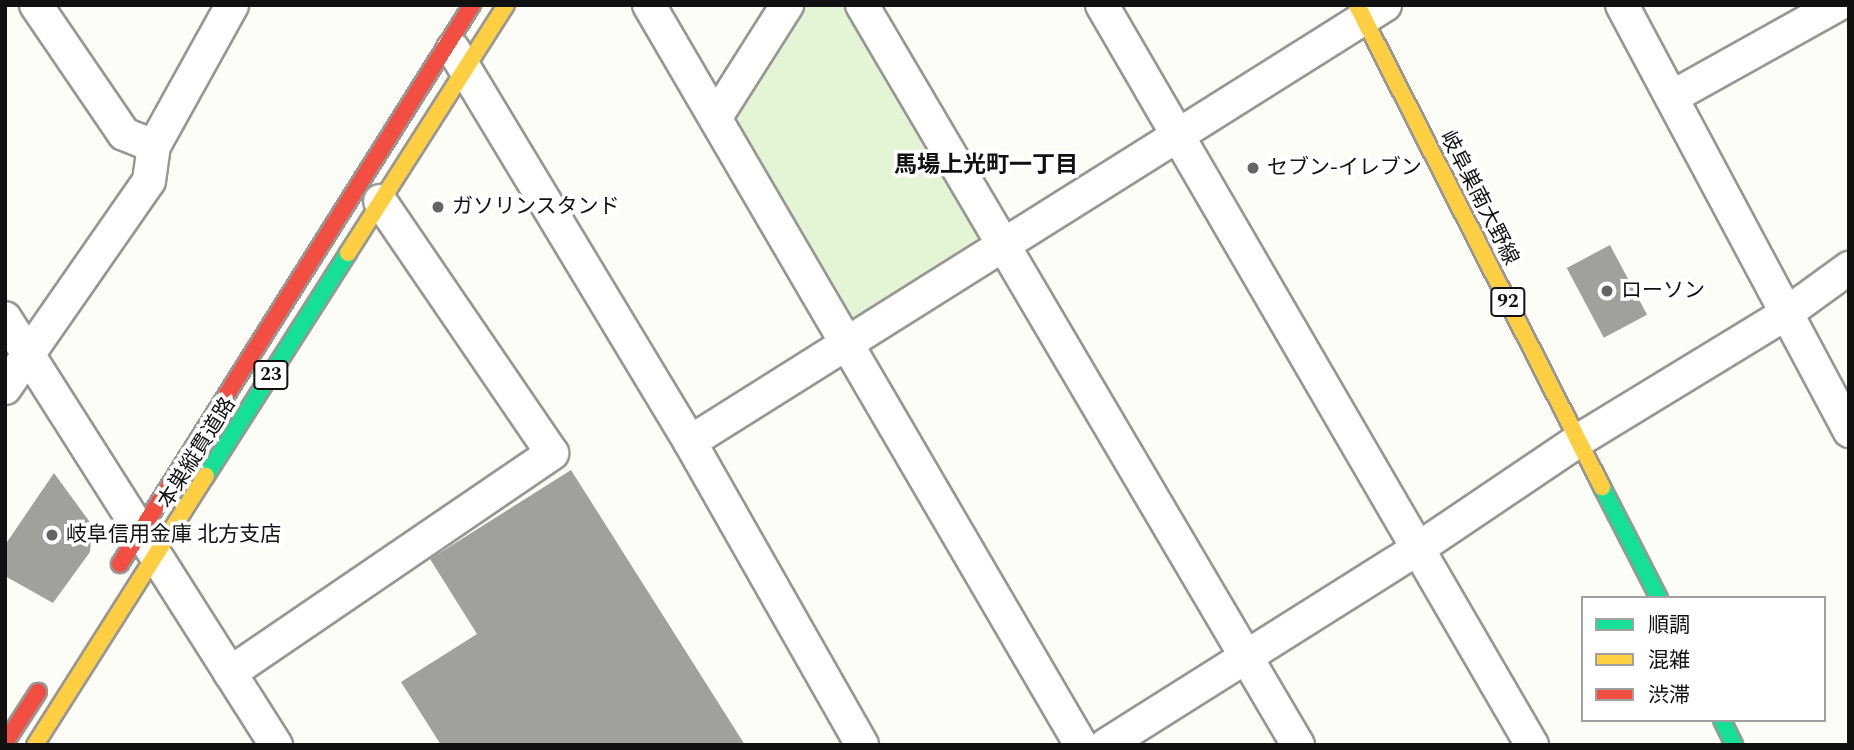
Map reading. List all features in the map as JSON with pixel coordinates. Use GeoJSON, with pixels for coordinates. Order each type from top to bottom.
{"type":"FeatureCollection","features":[{"type":"Feature","properties":{"kind":"main road","name":"本巣縦貫道路"},"geometry":{"type":"LineString","coordinates":[[110,580],[148,545],[380,201],[458,55],[472,5]]}},
{"type":"Feature","properties":{"kind":"main road","name":"本巣縦貫道路"},"geometry":{"type":"LineString","coordinates":[[36,745],[148,545],[458,55],[506,5]]}},
{"type":"Feature","properties":{"kind":"main road","name":"岐阜巣南大野線"},"geometry":{"type":"LineString","coordinates":[[1369,10],[1579,440],[1659,596]]}},
{"type":"Feature","properties":{"kind":"main road"},"geometry":{"type":"LineString","coordinates":[[5,743],[50,673]]}},
{"type":"Feature","properties":{"kind":"main road"},"geometry":{"type":"LineString","coordinates":[[1723,722],[1734,745]]}},
{"type":"Feature","properties":{"kind":"street"},"geometry":{"type":"LineString","coordinates":[[36,5],[124,134],[155,146]]}},
{"type":"Feature","properties":{"kind":"street"},"geometry":{"type":"LineString","coordinates":[[5,388],[149,181],[155,146],[232,5]]}},
{"type":"Feature","properties":{"kind":"street"},"geometry":{"type":"LineString","coordinates":[[649,5],[1081,745]]}},
{"type":"Feature","properties":{"kind":"street"},"geometry":{"type":"LineString","coordinates":[[716,117],[787,5]]}},
{"type":"Feature","properties":{"kind":"street"},"geometry":{"type":"LineString","coordinates":[[862,5],[1005,243],[1298,745]]}},
{"type":"Feature","properties":{"kind":"street"},"geometry":{"type":"LineString","coordinates":[[1102,5],[1532,745]]}},
{"type":"Feature","properties":{"kind":"street"},"geometry":{"type":"LineString","coordinates":[[1622,5],[1849,431]]}},
{"type":"Feature","properties":{"kind":"street"},"geometry":{"type":"LineString","coordinates":[[1672,97],[1837,5]]}},
{"type":"Feature","properties":{"kind":"street"},"geometry":{"type":"LineString","coordinates":[[690,442],[849,344],[1369,10]]}},
{"type":"Feature","properties":{"kind":"street"},"geometry":{"type":"LineString","coordinates":[[458,55],[690,442],[862,745]]}},
{"type":"Feature","properties":{"kind":"street"},"geometry":{"type":"LineString","coordinates":[[230,673],[552,453],[380,201]]}},
{"type":"Feature","properties":{"kind":"street"},"geometry":{"type":"LineString","coordinates":[[1106,745],[1246,654],[1419,548],[1579,440],[1787,313],[1849,268]]}},
{"type":"Feature","properties":{"kind":"street"},"geometry":{"type":"LineString","coordinates":[[5,318],[276,745]]}},
{"type":"Feature","properties":{"kind":"green space"},"geometry":{"type":"Polygon","coordinates":[[[804,5],[846,5],[987,240],[855,326],[731,117],[804,5]]]}},
{"type":"Feature","properties":{"kind":"building","name":"ローソン"},"geometry":{"type":"Polygon","coordinates":[[[1610,245],[1647,315],[1604,338],[1567,268],[1610,245]]]}},
{"type":"Feature","properties":{"kind":"building"},"geometry":{"type":"Polygon","coordinates":[[[571,470],[745,745],[441,745],[401,682],[477,634],[430,559],[571,470]]]}},
{"type":"Feature","properties":{"kind":"building","name":"岐阜信用金庫 北方支店"},"geometry":{"type":"Polygon","coordinates":[[[54,473],[92,525],[90,552],[53,603],[5,576],[5,545],[54,473]]]}},
{"type":"Feature","properties":{"kind":"traffic: fast"},"geometry":{"type":"LineString","coordinates":[[206,476],[348,253]]}},
{"type":"Feature","properties":{"kind":"traffic: fast"},"geometry":{"type":"LineString","coordinates":[[1602,487],[1658,596]]}},
{"type":"Feature","properties":{"kind":"traffic: fast"},"geometry":{"type":"LineString","coordinates":[[1723,722],[1734,745]]}},
{"type":"Feature","properties":{"kind":"traffic: slow"},"geometry":{"type":"LineString","coordinates":[[348,253],[506,5]]}},
{"type":"Feature","properties":{"kind":"traffic: slow"},"geometry":{"type":"LineString","coordinates":[[1357,5],[1602,487]]}},
{"type":"Feature","properties":{"kind":"traffic: slow"},"geometry":{"type":"LineString","coordinates":[[35,745],[206,476]]}},
{"type":"Feature","properties":{"kind":"traffic: jam"},"geometry":{"type":"LineString","coordinates":[[120,564],[472,5]]}},
{"type":"Feature","properties":{"kind":"traffic: jam"},"geometry":{"type":"LineString","coordinates":[[5,743],[38,692]]}},
{"type":"Feature","properties":{"kind":"place","name":"セブン-イレブン"},"geometry":{"type":"Point","coordinates":[1253,168]}},
{"type":"Feature","properties":{"kind":"place","name":"ガソリンスタンド"},"geometry":{"type":"Point","coordinates":[438,207]}},
{"type":"Feature","properties":{"kind":"place","name":"ローソン"},"geometry":{"type":"Point","coordinates":[1607,291]}},
{"type":"Feature","properties":{"kind":"place","name":"岐阜信用金庫 北方支店"},"geometry":{"type":"Point","coordinates":[52,535]}},
{"type":"Feature","properties":{"kind":"district","name":"馬場上光町一丁目"},"geometry":{"type":"Point","coordinates":[986,166]}}]}
